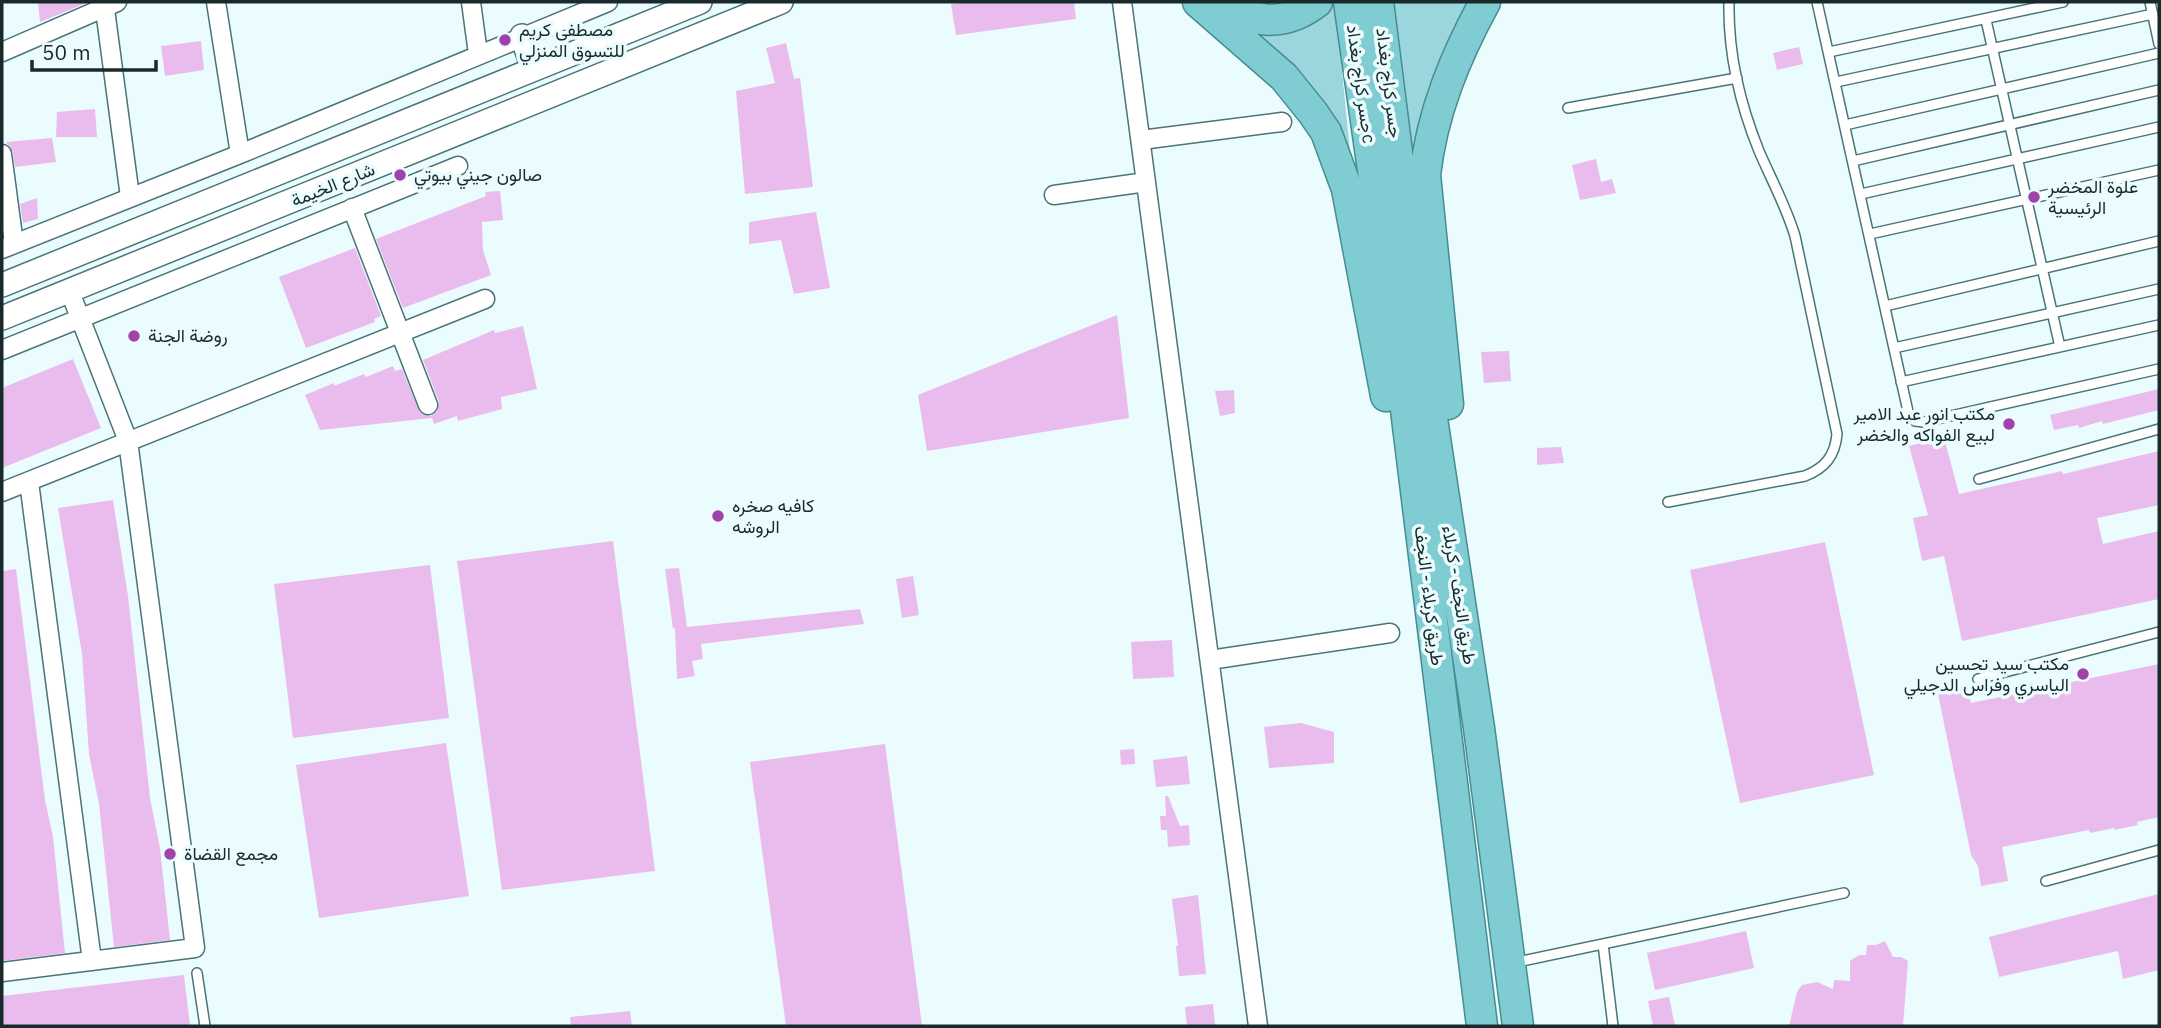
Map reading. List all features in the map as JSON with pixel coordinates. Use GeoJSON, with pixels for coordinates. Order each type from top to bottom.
{"type":"FeatureCollection","features":[{"type":"Feature","properties":{"kind":"highway"},"geometry":{"type":"LineString","coordinates":[[1198,2],[1284,77],[1314,113],[1335,153],[1347,189],[1382,374],[1425,572]]}},
{"type":"Feature","properties":{"kind":"highway"},"geometry":{"type":"LineString","coordinates":[[1231,2],[1257,19],[1273,20],[1286,19],[1314,4]]}},
{"type":"Feature","properties":{"kind":"highway","name":"جسر كراج بغدادc"},"geometry":{"type":"LineString","coordinates":[[1349,2],[1386,165]]}},
{"type":"Feature","properties":{"kind":"highway","name":"جسر كراج بغداد"},"geometry":{"type":"LineString","coordinates":[[1378,2],[1386,165]]}},
{"type":"Feature","properties":{"kind":"highway"},"geometry":{"type":"LineString","coordinates":[[1455,569],[1450,420],[1425,175],[1427,153],[1440,101],[1485,2]]}},
{"type":"Feature","properties":{"kind":"highway","name":"طريق کربلاء - النجف"},"geometry":{"type":"LineString","coordinates":[[1386,165],[1398,345],[1482,1026]]}},
{"type":"Feature","properties":{"kind":"highway","name":"طريق النجف - کربلاء"},"geometry":{"type":"LineString","coordinates":[[1386,165],[1424,366],[1479,728],[1518,1026]]}},
{"type":"Feature","properties":{"kind":"street"},"geometry":{"type":"LineString","coordinates":[[216,2],[240,154]]}},
{"type":"Feature","properties":{"kind":"street"},"geometry":{"type":"LineString","coordinates":[[471,2],[478,54]]}},
{"type":"Feature","properties":{"kind":"street","name":"شارع الخيمة"},"geometry":{"type":"LineString","coordinates":[[2,285],[700,2]]}},
{"type":"Feature","properties":{"kind":"street","name":"شارع الخيمة"},"geometry":{"type":"LineString","coordinates":[[2,318],[780,2]]}},
{"type":"Feature","properties":{"kind":"street"},"geometry":{"type":"LineString","coordinates":[[1122,2],[1258,1026]]}},
{"type":"Feature","properties":{"kind":"street"},"geometry":{"type":"LineString","coordinates":[[2,154],[8,247],[240,154],[600,3]]}},
{"type":"Feature","properties":{"kind":"street"},"geometry":{"type":"LineString","coordinates":[[2,52],[109,4],[131,197]]}},
{"type":"Feature","properties":{"kind":"street"},"geometry":{"type":"LineString","coordinates":[[522,36],[534,69]]}},
{"type":"Feature","properties":{"kind":"street"},"geometry":{"type":"LineString","coordinates":[[477,93],[478,109],[487,122]]}},
{"type":"Feature","properties":{"kind":"street"},"geometry":{"type":"LineString","coordinates":[[1141,140],[1282,122]]}},
{"type":"Feature","properties":{"kind":"street"},"geometry":{"type":"LineString","coordinates":[[385,130],[394,143],[397,159]]}},
{"type":"Feature","properties":{"kind":"street"},"geometry":{"type":"LineString","coordinates":[[2,349],[458,166]]}},
{"type":"Feature","properties":{"kind":"street"},"geometry":{"type":"LineString","coordinates":[[1054,195],[1146,182]]}},
{"type":"Feature","properties":{"kind":"street"},"geometry":{"type":"LineString","coordinates":[[352,208],[428,405]]}},
{"type":"Feature","properties":{"kind":"street"},"geometry":{"type":"LineString","coordinates":[[2,972],[195,948],[128,440],[70,292]]}},
{"type":"Feature","properties":{"kind":"street"},"geometry":{"type":"LineString","coordinates":[[2,492],[128,440],[401,335],[485,299]]}},
{"type":"Feature","properties":{"kind":"street"},"geometry":{"type":"LineString","coordinates":[[29,481],[92,961]]}},
{"type":"Feature","properties":{"kind":"street"},"geometry":{"type":"LineString","coordinates":[[1210,660],[1390,633]]}},
{"type":"Feature","properties":{"kind":"lane"},"geometry":{"type":"LineString","coordinates":[[1668,502],[1814,473],[1828,461],[1836,444],[1836,425],[1795,236],[1786,209],[1759,151],[1737,78],[1730,36],[1729,2]]}},
{"type":"Feature","properties":{"kind":"lane"},"geometry":{"type":"LineString","coordinates":[[1817,2],[1909,415],[1915,421],[1924,422],[2159,369]]}},
{"type":"Feature","properties":{"kind":"lane"},"geometry":{"type":"LineString","coordinates":[[1829,52],[2063,2]]}},
{"type":"Feature","properties":{"kind":"lane"},"geometry":{"type":"LineString","coordinates":[[2150,2],[2159,44]]}},
{"type":"Feature","properties":{"kind":"lane"},"geometry":{"type":"LineString","coordinates":[[1836,82],[2153,15]]}},
{"type":"Feature","properties":{"kind":"lane"},"geometry":{"type":"LineString","coordinates":[[1986,20],[2060,347]]}},
{"type":"Feature","properties":{"kind":"lane"},"geometry":{"type":"LineString","coordinates":[[1845,125],[2159,53]]}},
{"type":"Feature","properties":{"kind":"lane"},"geometry":{"type":"LineString","coordinates":[[1568,108],[1737,78]]}},
{"type":"Feature","properties":{"kind":"lane"},"geometry":{"type":"LineString","coordinates":[[1853,161],[2159,90]]}},
{"type":"Feature","properties":{"kind":"lane"},"geometry":{"type":"LineString","coordinates":[[1861,194],[2159,127]]}},
{"type":"Feature","properties":{"kind":"lane"},"geometry":{"type":"LineString","coordinates":[[1870,234],[2159,170]]}},
{"type":"Feature","properties":{"kind":"lane"},"geometry":{"type":"LineString","coordinates":[[1885,306],[2159,242]]}},
{"type":"Feature","properties":{"kind":"lane"},"geometry":{"type":"LineString","coordinates":[[1894,348],[2159,289]]}},
{"type":"Feature","properties":{"kind":"lane"},"geometry":{"type":"LineString","coordinates":[[1901,382],[2159,324]]}},
{"type":"Feature","properties":{"kind":"lane"},"geometry":{"type":"LineString","coordinates":[[1979,479],[2159,429]]}},
{"type":"Feature","properties":{"kind":"lane"},"geometry":{"type":"LineString","coordinates":[[1978,679],[2159,632]]}},
{"type":"Feature","properties":{"kind":"lane"},"geometry":{"type":"LineString","coordinates":[[2046,881],[2159,850]]}},
{"type":"Feature","properties":{"kind":"lane"},"geometry":{"type":"LineString","coordinates":[[1510,964],[1844,893]]}},
{"type":"Feature","properties":{"kind":"lane"},"geometry":{"type":"LineString","coordinates":[[1603,944],[1613,1026]]}},
{"type":"Feature","properties":{"kind":"lane"},"geometry":{"type":"LineString","coordinates":[[197,973],[205,1026]]}},
{"type":"Feature","properties":{"kind":"shaded area"},"geometry":{"type":"Polygon","coordinates":[[[1335,2],[1352,171],[1243,34],[1289,34],[1312,22],[1335,2]]]}},
{"type":"Feature","properties":{"kind":"shaded area"},"geometry":{"type":"Polygon","coordinates":[[[1390,2],[1470,2],[1428,88],[1412,161],[1390,2]]]}},
{"type":"Feature","properties":{"kind":"building"},"geometry":{"type":"Polygon","coordinates":[[[38,2],[89,2],[40,22],[38,2]]]}},
{"type":"Feature","properties":{"kind":"building"},"geometry":{"type":"Polygon","coordinates":[[[1074,2],[1076,19],[956,35],[951,4],[1074,2]]]}},
{"type":"Feature","properties":{"kind":"building"},"geometry":{"type":"Polygon","coordinates":[[[201,41],[204,70],[165,76],[161,46],[201,41]]]}},
{"type":"Feature","properties":{"kind":"building"},"geometry":{"type":"Polygon","coordinates":[[[786,43],[794,79],[800,78],[813,187],[745,194],[736,91],[775,83],[766,48],[786,43]]]}},
{"type":"Feature","properties":{"kind":"building"},"geometry":{"type":"Polygon","coordinates":[[[1799,47],[1803,64],[1777,70],[1773,53],[1799,47]]]}},
{"type":"Feature","properties":{"kind":"building"},"geometry":{"type":"Polygon","coordinates":[[[95,109],[97,137],[56,137],[57,112],[95,109]]]}},
{"type":"Feature","properties":{"kind":"building"},"geometry":{"type":"Polygon","coordinates":[[[52,138],[56,162],[15,167],[13,152],[6,142],[52,138]]]}},
{"type":"Feature","properties":{"kind":"building"},"geometry":{"type":"Polygon","coordinates":[[[1596,159],[1601,182],[1612,179],[1616,193],[1580,200],[1572,165],[1596,159]]]}},
{"type":"Feature","properties":{"kind":"building"},"geometry":{"type":"Polygon","coordinates":[[[500,191],[503,220],[482,222],[483,250],[491,275],[403,308],[376,239],[486,196],[485,192],[500,191]]]}},
{"type":"Feature","properties":{"kind":"building"},"geometry":{"type":"Polygon","coordinates":[[[37,198],[38,219],[23,223],[20,204],[37,198]]]}},
{"type":"Feature","properties":{"kind":"building"},"geometry":{"type":"Polygon","coordinates":[[[816,212],[830,288],[794,294],[781,240],[749,244],[749,222],[816,212]]]}},
{"type":"Feature","properties":{"kind":"building"},"geometry":{"type":"Polygon","coordinates":[[[355,248],[381,316],[374,319],[375,322],[306,348],[279,277],[355,248]]]}},
{"type":"Feature","properties":{"kind":"building"},"geometry":{"type":"Polygon","coordinates":[[[1117,315],[1129,418],[927,451],[918,395],[1117,315]]]}},
{"type":"Feature","properties":{"kind":"building"},"geometry":{"type":"Polygon","coordinates":[[[523,326],[537,389],[501,397],[502,409],[458,421],[457,416],[434,424],[432,418],[320,430],[305,395],[334,383],[334,386],[364,374],[366,377],[393,366],[395,371],[402,369],[420,413],[431,416],[437,412],[439,402],[423,360],[494,330],[495,333],[523,326]]]}},
{"type":"Feature","properties":{"kind":"building"},"geometry":{"type":"Polygon","coordinates":[[[1509,351],[1511,381],[1484,383],[1481,352],[1509,351]]]}},
{"type":"Feature","properties":{"kind":"building"},"geometry":{"type":"Polygon","coordinates":[[[73,359],[101,428],[2,468],[2,388],[73,359]]]}},
{"type":"Feature","properties":{"kind":"building"},"geometry":{"type":"Polygon","coordinates":[[[2159,389],[2159,410],[2103,424],[2102,421],[2079,428],[2078,425],[2054,430],[2050,415],[2159,389]]]}},
{"type":"Feature","properties":{"kind":"building"},"geometry":{"type":"Polygon","coordinates":[[[1234,390],[1235,413],[1220,416],[1215,391],[1234,390]]]}},
{"type":"Feature","properties":{"kind":"building"},"geometry":{"type":"Polygon","coordinates":[[[1929,441],[1930,445],[1945,441],[1959,494],[2062,471],[2063,474],[2159,451],[2159,505],[2097,518],[2103,544],[2159,531],[2159,599],[1962,641],[1944,556],[1922,561],[1913,518],[1928,515],[1909,446],[1929,441]]]}},
{"type":"Feature","properties":{"kind":"building"},"geometry":{"type":"Polygon","coordinates":[[[1561,447],[1564,463],[1537,465],[1537,448],[1561,447]]]}},
{"type":"Feature","properties":{"kind":"building"},"geometry":{"type":"Polygon","coordinates":[[[113,500],[128,596],[150,798],[160,848],[170,940],[114,947],[99,804],[89,754],[82,654],[58,508],[113,500]]]}},
{"type":"Feature","properties":{"kind":"building"},"geometry":{"type":"Polygon","coordinates":[[[613,541],[655,871],[502,890],[457,561],[613,541]]]}},
{"type":"Feature","properties":{"kind":"building"},"geometry":{"type":"Polygon","coordinates":[[[1825,542],[1874,775],[1740,803],[1690,570],[1825,542]]]}},
{"type":"Feature","properties":{"kind":"building"},"geometry":{"type":"Polygon","coordinates":[[[430,565],[449,718],[293,738],[274,584],[430,565]]]}},
{"type":"Feature","properties":{"kind":"building"},"geometry":{"type":"Polygon","coordinates":[[[679,568],[687,627],[860,609],[864,624],[701,644],[703,659],[692,661],[695,676],[677,679],[675,628],[673,629],[665,569],[679,568]]]}},
{"type":"Feature","properties":{"kind":"building"},"geometry":{"type":"Polygon","coordinates":[[[16,569],[45,800],[53,837],[65,953],[2,961],[2,571],[16,569]]]}},
{"type":"Feature","properties":{"kind":"building"},"geometry":{"type":"Polygon","coordinates":[[[913,576],[919,615],[902,618],[896,579],[913,576]]]}},
{"type":"Feature","properties":{"kind":"building"},"geometry":{"type":"Polygon","coordinates":[[[1172,640],[1174,677],[1133,679],[1131,642],[1172,640]]]}},
{"type":"Feature","properties":{"kind":"building"},"geometry":{"type":"Polygon","coordinates":[[[2159,664],[2159,817],[2114,830],[2090,833],[2089,830],[2002,847],[2008,881],[1981,886],[1978,866],[1971,855],[1938,694],[1968,689],[1971,703],[2159,664]]]}},
{"type":"Feature","properties":{"kind":"building"},"geometry":{"type":"Polygon","coordinates":[[[1301,723],[1334,732],[1334,763],[1269,768],[1264,727],[1301,723]]]}},
{"type":"Feature","properties":{"kind":"building"},"geometry":{"type":"Polygon","coordinates":[[[446,743],[469,896],[319,918],[296,765],[446,743]]]}},
{"type":"Feature","properties":{"kind":"building"},"geometry":{"type":"Polygon","coordinates":[[[885,744],[922,1026],[786,1026],[750,762],[885,744]]]}},
{"type":"Feature","properties":{"kind":"building"},"geometry":{"type":"Polygon","coordinates":[[[1134,749],[1135,764],[1121,765],[1120,750],[1134,749]]]}},
{"type":"Feature","properties":{"kind":"building"},"geometry":{"type":"Polygon","coordinates":[[[1187,756],[1190,784],[1156,787],[1153,760],[1187,756]]]}},
{"type":"Feature","properties":{"kind":"building"},"geometry":{"type":"Polygon","coordinates":[[[1165,796],[1168,796],[1180,826],[1189,825],[1190,845],[1168,847],[1167,830],[1161,830],[1160,816],[1166,816],[1165,796]]]}},
{"type":"Feature","properties":{"kind":"building"},"geometry":{"type":"Polygon","coordinates":[[[2159,894],[2159,970],[2123,979],[2118,951],[1999,977],[1989,937],[2159,894]]]}},
{"type":"Feature","properties":{"kind":"building"},"geometry":{"type":"Polygon","coordinates":[[[1198,895],[1206,974],[1179,976],[1172,899],[1198,895]]]}},
{"type":"Feature","properties":{"kind":"building"},"geometry":{"type":"Polygon","coordinates":[[[1746,931],[1754,968],[1655,990],[1647,953],[1746,931]]]}},
{"type":"Feature","properties":{"kind":"building"},"geometry":{"type":"Polygon","coordinates":[[[1885,941],[1893,957],[1908,961],[1903,1026],[1789,1026],[1797,992],[1802,985],[1817,982],[1833,989],[1834,980],[1850,981],[1850,961],[1859,955],[1866,955],[1867,945],[1885,941]]]}},
{"type":"Feature","properties":{"kind":"building"},"geometry":{"type":"Polygon","coordinates":[[[184,975],[190,1026],[2,1026],[2,996],[184,975]]]}},
{"type":"Feature","properties":{"kind":"building"},"geometry":{"type":"Polygon","coordinates":[[[1669,997],[1675,1026],[1653,1026],[1648,1001],[1669,997]]]}},
{"type":"Feature","properties":{"kind":"building"},"geometry":{"type":"Polygon","coordinates":[[[1213,1004],[1215,1026],[1187,1026],[1185,1007],[1213,1004]]]}},
{"type":"Feature","properties":{"kind":"building"},"geometry":{"type":"Polygon","coordinates":[[[630,1011],[632,1026],[571,1026],[570,1017],[630,1011]]]}},
{"type":"Feature","properties":{"kind":"place","name":"مصطفى كريم للتسوق المنزلي"},"geometry":{"type":"Point","coordinates":[505,40]}},
{"type":"Feature","properties":{"kind":"place","name":"صالون جيني بيوتي"},"geometry":{"type":"Point","coordinates":[400,175]}},
{"type":"Feature","properties":{"kind":"place","name":"علوة المخضر الرئيسية"},"geometry":{"type":"Point","coordinates":[2034,197]}},
{"type":"Feature","properties":{"kind":"place","name":"روضة الجنة"},"geometry":{"type":"Point","coordinates":[134,336]}},
{"type":"Feature","properties":{"kind":"place","name":"مكتب انور عبد الامير لبيع الفواكه والخضر"},"geometry":{"type":"Point","coordinates":[2009,424]}},
{"type":"Feature","properties":{"kind":"place","name":"كافيه صخره الروشه"},"geometry":{"type":"Point","coordinates":[718,516]}},
{"type":"Feature","properties":{"kind":"place","name":"مكتب سيد تحسين الياسري وفراس الدجيلي"},"geometry":{"type":"Point","coordinates":[2083,674]}},
{"type":"Feature","properties":{"kind":"place","name":"مجمع القضاة"},"geometry":{"type":"Point","coordinates":[170,854]}}]}
